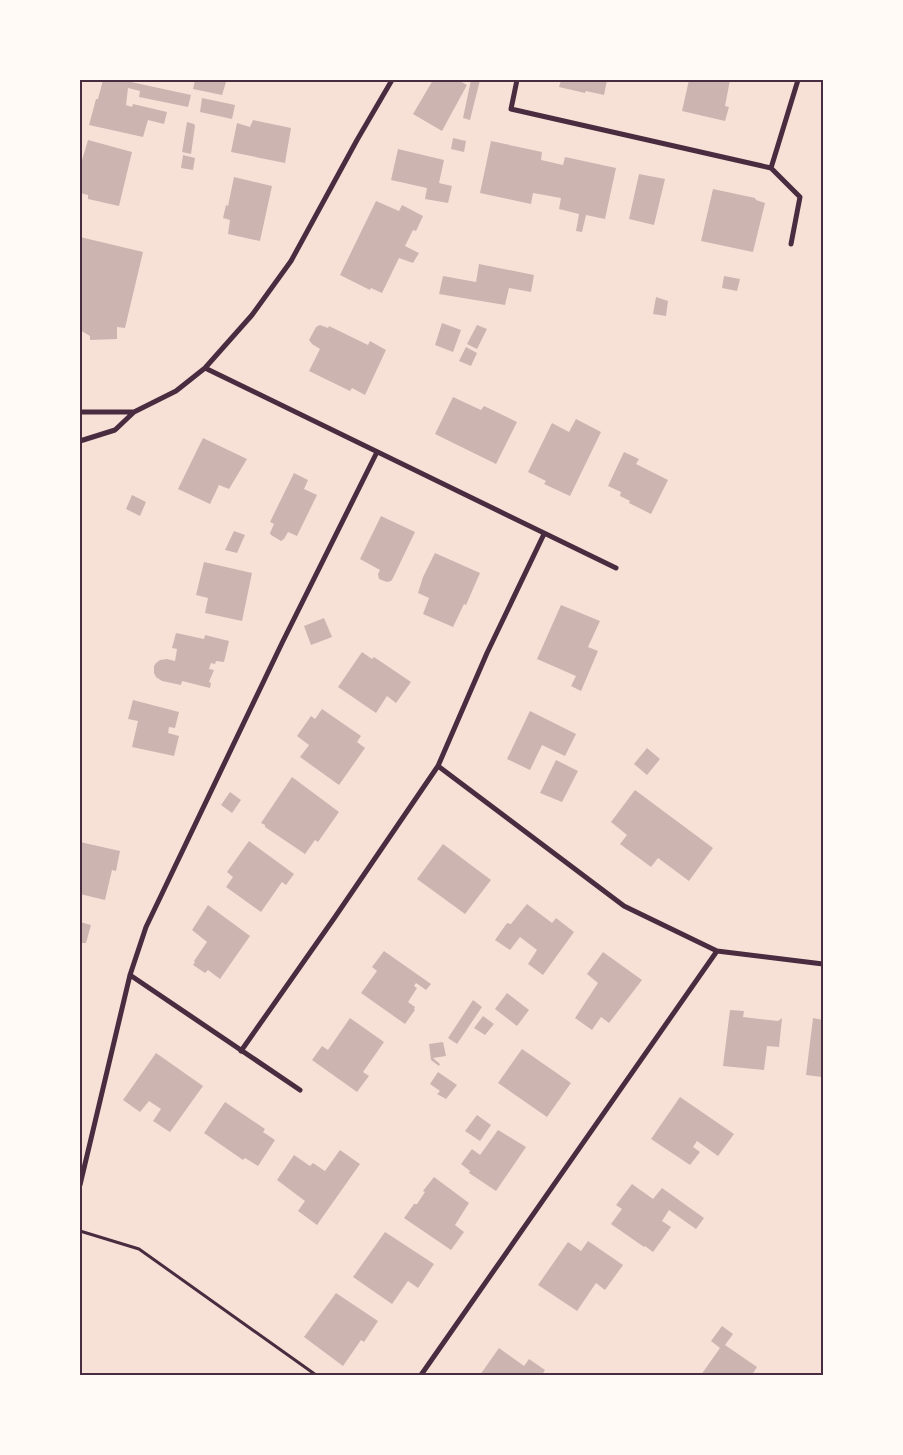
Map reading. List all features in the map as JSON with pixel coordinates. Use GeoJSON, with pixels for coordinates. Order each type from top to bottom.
{"type":"FeatureCollection","features":[{"type":"Feature","properties":{"kind":"street"},"geometry":{"type":"LineString","coordinates":[[80,441],[115,430],[134,412],[176,391],[205,368],[252,315],[291,261],[392,80]]}},
{"type":"Feature","properties":{"kind":"street"},"geometry":{"type":"LineString","coordinates":[[517,80],[511,109],[771,168],[800,197],[791,244]]}},
{"type":"Feature","properties":{"kind":"street"},"geometry":{"type":"LineString","coordinates":[[771,168],[798,80]]}},
{"type":"Feature","properties":{"kind":"street"},"geometry":{"type":"LineString","coordinates":[[205,368],[616,568]]}},
{"type":"Feature","properties":{"kind":"street"},"geometry":{"type":"LineString","coordinates":[[80,412],[134,412]]}},
{"type":"Feature","properties":{"kind":"street"},"geometry":{"type":"LineString","coordinates":[[80,1185],[130,975],[146,927],[282,643],[377,452]]}},
{"type":"Feature","properties":{"kind":"street"},"geometry":{"type":"LineString","coordinates":[[241,1051],[438,766],[487,653],[544,534]]}},
{"type":"Feature","properties":{"kind":"street"},"geometry":{"type":"LineString","coordinates":[[438,766],[624,906],[718,950],[823,964]]}},
{"type":"Feature","properties":{"kind":"street"},"geometry":{"type":"LineString","coordinates":[[421,1375],[718,950]]}},
{"type":"Feature","properties":{"kind":"street"},"geometry":{"type":"LineString","coordinates":[[130,975],[300,1090]]}},
{"type":"Feature","properties":{"kind":"path"},"geometry":{"type":"LineString","coordinates":[[80,1231],[139,1249],[316,1375]]}},
{"type":"Feature","properties":{"kind":"building"},"geometry":{"type":"Polygon","coordinates":[[[103,80],[122,80],[191,95],[188,107],[139,97],[140,91],[128,88],[126,105],[132,107],[133,104],[167,112],[164,124],[148,120],[143,137],[89,125],[103,80]]]}},
{"type":"Feature","properties":{"kind":"building"},"geometry":{"type":"Polygon","coordinates":[[[195,80],[226,82],[222,95],[193,89],[195,80]]]}},
{"type":"Feature","properties":{"kind":"building"},"geometry":{"type":"Polygon","coordinates":[[[433,80],[458,80],[467,85],[442,131],[413,114],[433,80]]]}},
{"type":"Feature","properties":{"kind":"building"},"geometry":{"type":"Polygon","coordinates":[[[471,80],[480,80],[470,120],[463,118],[471,80]]]}},
{"type":"Feature","properties":{"kind":"building"},"geometry":{"type":"Polygon","coordinates":[[[561,80],[607,80],[604,95],[559,87],[561,80]]]}},
{"type":"Feature","properties":{"kind":"building"},"geometry":{"type":"Polygon","coordinates":[[[689,80],[730,80],[725,106],[729,107],[725,121],[682,111],[689,80]]]}},
{"type":"Feature","properties":{"kind":"building"},"geometry":{"type":"Polygon","coordinates":[[[202,98],[235,105],[232,119],[200,112],[202,98]]]}},
{"type":"Feature","properties":{"kind":"building"},"geometry":{"type":"Polygon","coordinates":[[[253,120],[291,128],[285,163],[231,152],[237,123],[250,127],[253,120]]]}},
{"type":"Feature","properties":{"kind":"building"},"geometry":{"type":"Polygon","coordinates":[[[187,122],[195,126],[191,154],[182,152],[187,122]]]}},
{"type":"Feature","properties":{"kind":"building"},"geometry":{"type":"Polygon","coordinates":[[[453,138],[466,141],[464,152],[451,149],[453,138]]]}},
{"type":"Feature","properties":{"kind":"building"},"geometry":{"type":"Polygon","coordinates":[[[88,140],[132,152],[119,206],[88,199],[88,195],[80,193],[80,167],[88,140]]]}},
{"type":"Feature","properties":{"kind":"building"},"geometry":{"type":"Polygon","coordinates":[[[491,141],[542,152],[541,160],[563,165],[565,157],[616,168],[605,219],[586,215],[582,232],[576,231],[579,214],[559,209],[561,198],[533,193],[531,204],[480,193],[491,141]]]}},
{"type":"Feature","properties":{"kind":"building"},"geometry":{"type":"Polygon","coordinates":[[[398,149],[444,160],[439,183],[452,186],[448,203],[425,199],[427,188],[391,180],[398,149]]]}},
{"type":"Feature","properties":{"kind":"building"},"geometry":{"type":"Polygon","coordinates":[[[183,155],[195,158],[193,170],[181,168],[183,155]]]}},
{"type":"Feature","properties":{"kind":"building"},"geometry":{"type":"Polygon","coordinates":[[[639,174],[665,179],[654,225],[629,219],[639,174]]]}},
{"type":"Feature","properties":{"kind":"building"},"geometry":{"type":"Polygon","coordinates":[[[234,177],[272,186],[260,241],[228,234],[230,220],[223,218],[226,205],[228,206],[234,177]]]}},
{"type":"Feature","properties":{"kind":"building"},"geometry":{"type":"Polygon","coordinates":[[[713,189],[755,198],[765,203],[753,252],[701,241],[713,189]]]}},
{"type":"Feature","properties":{"kind":"building"},"geometry":{"type":"Polygon","coordinates":[[[376,201],[399,211],[402,205],[423,216],[416,231],[413,230],[405,246],[419,253],[413,263],[399,258],[382,293],[371,288],[370,290],[340,275],[376,201]]]}},
{"type":"Feature","properties":{"kind":"building"},"geometry":{"type":"Polygon","coordinates":[[[80,237],[143,252],[125,328],[117,327],[117,339],[90,340],[90,336],[80,330],[80,237]]]}},
{"type":"Feature","properties":{"kind":"building"},"geometry":{"type":"Polygon","coordinates":[[[479,264],[534,275],[531,292],[509,288],[505,305],[439,294],[443,276],[476,282],[479,264]]]}},
{"type":"Feature","properties":{"kind":"building"},"geometry":{"type":"Polygon","coordinates":[[[724,276],[740,279],[737,291],[722,288],[724,276]]]}},
{"type":"Feature","properties":{"kind":"building"},"geometry":{"type":"Polygon","coordinates":[[[656,297],[668,301],[666,316],[653,314],[656,297]]]}},
{"type":"Feature","properties":{"kind":"building"},"geometry":{"type":"Polygon","coordinates":[[[442,323],[461,330],[453,352],[435,345],[442,323]]]}},
{"type":"Feature","properties":{"kind":"building"},"geometry":{"type":"Polygon","coordinates":[[[320,325],[328,328],[329,326],[368,345],[370,341],[386,350],[365,395],[352,388],[350,391],[309,371],[320,349],[309,340],[316,327],[320,325]]]}},
{"type":"Feature","properties":{"kind":"building"},"geometry":{"type":"Polygon","coordinates":[[[477,325],[487,329],[477,349],[467,344],[477,325]]]}},
{"type":"Feature","properties":{"kind":"building"},"geometry":{"type":"Polygon","coordinates":[[[466,347],[477,353],[471,366],[459,361],[466,347]]]}},
{"type":"Feature","properties":{"kind":"building"},"geometry":{"type":"Polygon","coordinates":[[[453,397],[481,410],[484,406],[517,422],[496,464],[435,434],[453,397]]]}},
{"type":"Feature","properties":{"kind":"building"},"geometry":{"type":"Polygon","coordinates":[[[576,419],[601,432],[570,496],[544,484],[546,481],[528,472],[552,423],[569,432],[576,419]]]}},
{"type":"Feature","properties":{"kind":"building"},"geometry":{"type":"Polygon","coordinates":[[[203,438],[247,459],[229,489],[219,485],[210,504],[178,489],[203,438]]]}},
{"type":"Feature","properties":{"kind":"building"},"geometry":{"type":"Polygon","coordinates":[[[624,452],[639,459],[636,464],[668,480],[651,514],[629,503],[630,501],[620,496],[621,492],[608,486],[624,452]]]}},
{"type":"Feature","properties":{"kind":"building"},"geometry":{"type":"Polygon","coordinates":[[[294,473],[308,480],[304,489],[317,495],[297,536],[288,532],[281,541],[271,535],[274,524],[270,522],[294,473]]]}},
{"type":"Feature","properties":{"kind":"building"},"geometry":{"type":"Polygon","coordinates":[[[132,495],[146,502],[140,516],[126,509],[132,495]]]}},
{"type":"Feature","properties":{"kind":"building"},"geometry":{"type":"Polygon","coordinates":[[[381,516],[415,532],[393,578],[387,582],[379,579],[378,574],[380,570],[360,559],[381,516]]]}},
{"type":"Feature","properties":{"kind":"building"},"geometry":{"type":"Polygon","coordinates":[[[234,531],[245,535],[237,553],[225,550],[234,531]]]}},
{"type":"Feature","properties":{"kind":"building"},"geometry":{"type":"Polygon","coordinates":[[[435,553],[480,573],[466,605],[464,604],[453,627],[423,614],[429,598],[418,593],[423,577],[435,553]]]}},
{"type":"Feature","properties":{"kind":"building"},"geometry":{"type":"Polygon","coordinates":[[[204,562],[252,573],[242,621],[205,613],[208,598],[196,595],[204,562]]]}},
{"type":"Feature","properties":{"kind":"building"},"geometry":{"type":"Polygon","coordinates":[[[561,605],[600,621],[588,647],[598,651],[581,691],[571,686],[576,676],[537,659],[561,605]]]}},
{"type":"Feature","properties":{"kind":"building"},"geometry":{"type":"Polygon","coordinates":[[[324,618],[332,637],[311,645],[304,626],[324,618]]]}},
{"type":"Feature","properties":{"kind":"building"},"geometry":{"type":"Polygon","coordinates":[[[176,633],[204,639],[205,635],[229,641],[224,662],[216,661],[215,664],[211,663],[209,669],[214,670],[209,682],[211,683],[210,688],[182,681],[181,685],[162,681],[156,677],[154,666],[156,663],[167,659],[175,661],[177,649],[172,648],[176,633]]]}},
{"type":"Feature","properties":{"kind":"building"},"geometry":{"type":"Polygon","coordinates":[[[362,652],[372,659],[374,657],[411,682],[396,703],[387,696],[376,713],[338,687],[362,652]]]}},
{"type":"Feature","properties":{"kind":"building"},"geometry":{"type":"Polygon","coordinates":[[[133,700],[179,712],[175,728],[169,727],[168,733],[179,736],[174,756],[132,747],[138,721],[128,719],[133,700]]]}},
{"type":"Feature","properties":{"kind":"building"},"geometry":{"type":"Polygon","coordinates":[[[322,709],[361,736],[357,742],[365,748],[339,785],[300,757],[309,745],[297,736],[311,716],[315,719],[322,709]]]}},
{"type":"Feature","properties":{"kind":"building"},"geometry":{"type":"Polygon","coordinates":[[[530,711],[576,734],[565,756],[542,745],[530,770],[507,759],[530,711]]]}},
{"type":"Feature","properties":{"kind":"building"},"geometry":{"type":"Polygon","coordinates":[[[647,748],[660,759],[647,775],[634,764],[647,748]]]}},
{"type":"Feature","properties":{"kind":"building"},"geometry":{"type":"Polygon","coordinates":[[[556,760],[578,771],[562,802],[540,793],[556,760]]]}},
{"type":"Feature","properties":{"kind":"building"},"geometry":{"type":"Polygon","coordinates":[[[292,777],[339,812],[318,842],[315,840],[305,854],[261,823],[292,777]]]}},
{"type":"Feature","properties":{"kind":"building"},"geometry":{"type":"Polygon","coordinates":[[[635,790],[713,848],[689,881],[658,858],[651,867],[620,844],[627,835],[611,822],[635,790]]]}},
{"type":"Feature","properties":{"kind":"building"},"geometry":{"type":"Polygon","coordinates":[[[230,792],[241,800],[232,813],[221,805],[230,792]]]}},
{"type":"Feature","properties":{"kind":"building"},"geometry":{"type":"Polygon","coordinates":[[[249,841],[294,874],[286,885],[282,882],[261,912],[226,887],[233,877],[227,872],[249,841]]]}},
{"type":"Feature","properties":{"kind":"building"},"geometry":{"type":"Polygon","coordinates":[[[80,842],[120,851],[116,871],[112,870],[105,900],[80,894],[80,842]]]}},
{"type":"Feature","properties":{"kind":"building"},"geometry":{"type":"Polygon","coordinates":[[[443,844],[491,880],[465,914],[417,879],[443,844]]]}},
{"type":"Feature","properties":{"kind":"building"},"geometry":{"type":"Polygon","coordinates":[[[527,904],[552,923],[556,918],[574,932],[543,975],[528,964],[537,950],[520,937],[510,950],[495,940],[507,923],[511,924],[527,904]]]}},
{"type":"Feature","properties":{"kind":"building"},"geometry":{"type":"Polygon","coordinates":[[[208,905],[250,936],[220,979],[208,970],[205,973],[193,965],[207,942],[192,930],[208,905]]]}},
{"type":"Feature","properties":{"kind":"building"},"geometry":{"type":"Polygon","coordinates":[[[80,922],[91,925],[86,943],[82,943],[81,950],[80,922]]]}},
{"type":"Feature","properties":{"kind":"building"},"geometry":{"type":"Polygon","coordinates":[[[384,951],[431,984],[426,990],[416,983],[414,986],[417,988],[408,1002],[415,1007],[415,1010],[405,1024],[361,993],[377,971],[372,967],[384,951]]]}},
{"type":"Feature","properties":{"kind":"building"},"geometry":{"type":"Polygon","coordinates":[[[603,952],[642,980],[609,1023],[601,1017],[592,1030],[575,1018],[598,983],[587,974],[603,952]]]}},
{"type":"Feature","properties":{"kind":"building"},"geometry":{"type":"Polygon","coordinates":[[[507,993],[529,1010],[517,1026],[495,1009],[507,993]]]}},
{"type":"Feature","properties":{"kind":"building"},"geometry":{"type":"Polygon","coordinates":[[[473,1000],[482,1007],[457,1044],[448,1038],[473,1000]]]}},
{"type":"Feature","properties":{"kind":"building"},"geometry":{"type":"Polygon","coordinates":[[[730,1010],[744,1011],[743,1017],[778,1021],[782,1018],[779,1047],[767,1046],[764,1070],[723,1066],[730,1010]]]}},
{"type":"Feature","properties":{"kind":"building"},"geometry":{"type":"Polygon","coordinates":[[[483,1016],[494,1024],[485,1035],[474,1028],[483,1016]]]}},
{"type":"Feature","properties":{"kind":"building"},"geometry":{"type":"Polygon","coordinates":[[[350,1018],[384,1042],[363,1072],[369,1076],[357,1092],[312,1060],[322,1046],[328,1050],[350,1018]]]}},
{"type":"Feature","properties":{"kind":"building"},"geometry":{"type":"Polygon","coordinates":[[[813,1018],[823,1020],[822,1077],[806,1075],[813,1018]]]}},
{"type":"Feature","properties":{"kind":"building"},"geometry":{"type":"Polygon","coordinates":[[[443,1042],[446,1056],[433,1058],[440,1064],[439,1066],[431,1060],[429,1044],[443,1042]]]}},
{"type":"Feature","properties":{"kind":"building"},"geometry":{"type":"Polygon","coordinates":[[[522,1049],[571,1083],[547,1117],[498,1083],[522,1049]]]}},
{"type":"Feature","properties":{"kind":"building"},"geometry":{"type":"Polygon","coordinates":[[[156,1053],[203,1086],[170,1132],[153,1121],[161,1109],[149,1101],[140,1112],[123,1100],[156,1053]]]}},
{"type":"Feature","properties":{"kind":"building"},"geometry":{"type":"Polygon","coordinates":[[[438,1072],[457,1085],[446,1099],[437,1094],[440,1091],[430,1084],[438,1072]]]}},
{"type":"Feature","properties":{"kind":"building"},"geometry":{"type":"Polygon","coordinates":[[[680,1097],[734,1134],[718,1156],[697,1141],[693,1147],[700,1152],[690,1165],[651,1139],[680,1097]]]}},
{"type":"Feature","properties":{"kind":"building"},"geometry":{"type":"Polygon","coordinates":[[[225,1102],[265,1129],[263,1132],[275,1140],[258,1166],[245,1158],[243,1160],[204,1133],[225,1102]]]}},
{"type":"Feature","properties":{"kind":"building"},"geometry":{"type":"Polygon","coordinates":[[[477,1115],[491,1125],[480,1141],[465,1131],[477,1115]]]}},
{"type":"Feature","properties":{"kind":"building"},"geometry":{"type":"Polygon","coordinates":[[[498,1130],[526,1147],[496,1191],[469,1173],[470,1171],[461,1164],[472,1149],[480,1155],[498,1130]]]}},
{"type":"Feature","properties":{"kind":"building"},"geometry":{"type":"Polygon","coordinates":[[[340,1150],[360,1164],[317,1225],[298,1211],[305,1201],[277,1180],[294,1155],[310,1166],[313,1163],[325,1171],[340,1150]]]}},
{"type":"Feature","properties":{"kind":"building"},"geometry":{"type":"Polygon","coordinates":[[[434,1177],[469,1203],[455,1225],[464,1232],[451,1250],[404,1218],[414,1204],[417,1204],[425,1192],[423,1191],[434,1177]]]}},
{"type":"Feature","properties":{"kind":"building"},"geometry":{"type":"Polygon","coordinates":[[[632,1184],[653,1199],[662,1188],[704,1218],[696,1229],[669,1210],[662,1221],[671,1227],[653,1252],[611,1224],[622,1209],[616,1205],[632,1184]]]}},
{"type":"Feature","properties":{"kind":"building"},"geometry":{"type":"Polygon","coordinates":[[[385,1232],[434,1264],[418,1288],[408,1281],[392,1304],[353,1277],[385,1232]]]}},
{"type":"Feature","properties":{"kind":"building"},"geometry":{"type":"Polygon","coordinates":[[[588,1241],[623,1265],[605,1290],[596,1283],[577,1311],[538,1285],[568,1242],[581,1251],[588,1241]]]}},
{"type":"Feature","properties":{"kind":"building"},"geometry":{"type":"Polygon","coordinates":[[[336,1293],[378,1321],[364,1342],[361,1340],[343,1366],[304,1337],[336,1293]]]}},
{"type":"Feature","properties":{"kind":"building"},"geometry":{"type":"Polygon","coordinates":[[[722,1326],[733,1334],[725,1345],[757,1367],[752,1375],[701,1375],[720,1348],[711,1341],[722,1326]]]}},
{"type":"Feature","properties":{"kind":"building"},"geometry":{"type":"Polygon","coordinates":[[[499,1348],[524,1366],[529,1359],[545,1370],[542,1375],[480,1375],[499,1348]]]}}]}
